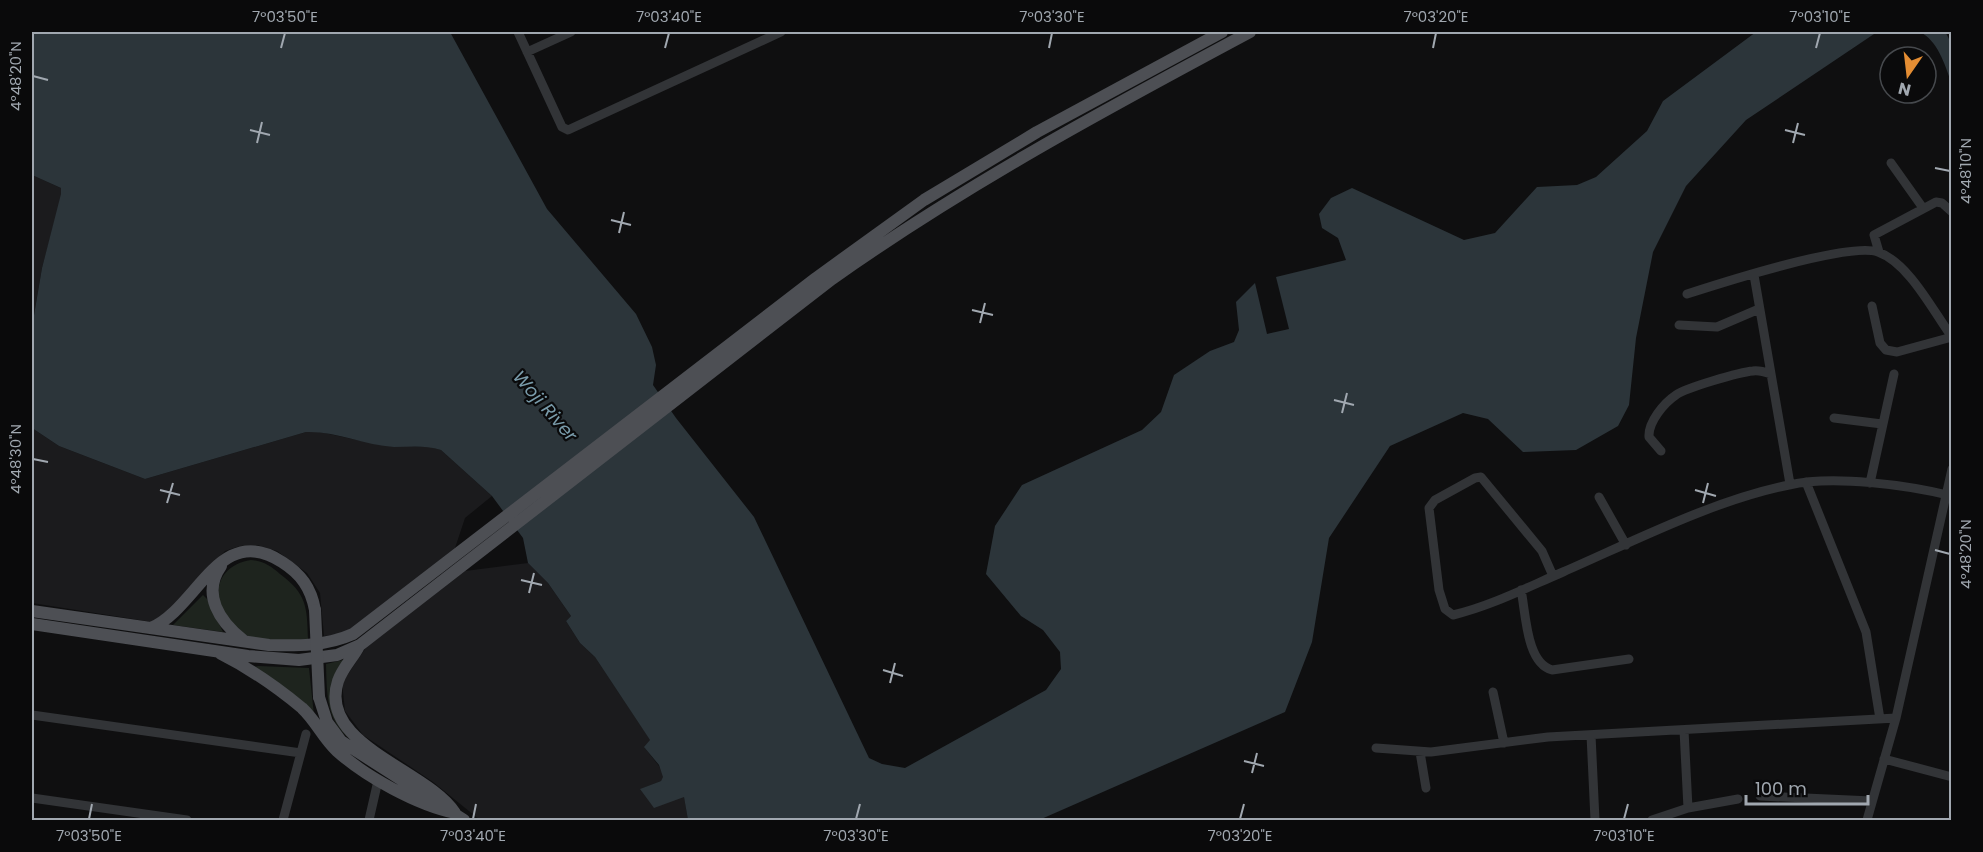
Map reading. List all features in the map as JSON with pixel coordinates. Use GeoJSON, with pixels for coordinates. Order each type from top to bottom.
{"type":"FeatureCollection","features":[{"type":"Feature","properties":{"kind":"main road"},"geometry":{"type":"LineString","coordinates":[[685,387],[816,278],[924,200],[1037,132],[1222,32]]}},
{"type":"Feature","properties":{"kind":"main road"},"geometry":{"type":"LineString","coordinates":[[32,624],[268,658],[299,660],[337,655],[360,645],[456,564],[685,387],[885,241],[1046,142],[1250,32]]}},
{"type":"Feature","properties":{"kind":"main road"},"geometry":{"type":"LineString","coordinates":[[150,628],[175,612],[210,571],[226,558],[245,552],[258,552],[283,562],[306,583],[315,610],[320,697],[327,722],[340,741],[457,818]]}},
{"type":"Feature","properties":{"kind":"main road"},"geometry":{"type":"LineString","coordinates":[[226,558],[213,580],[212,599],[228,626],[244,641]]}},
{"type":"Feature","properties":{"kind":"main road"},"geometry":{"type":"LineString","coordinates":[[32,611],[244,641],[288,645],[341,639],[372,622],[456,564]]}},
{"type":"Feature","properties":{"kind":"main road"},"geometry":{"type":"LineString","coordinates":[[360,645],[338,682],[336,700],[339,713],[363,744],[440,794],[457,818]]}},
{"type":"Feature","properties":{"kind":"main road"},"geometry":{"type":"LineString","coordinates":[[213,650],[289,697],[310,716],[332,745],[348,760],[420,803],[457,818]]}},
{"type":"Feature","properties":{"kind":"street"},"geometry":{"type":"LineString","coordinates":[[518,32],[562,128],[568,130],[780,32]]}},
{"type":"Feature","properties":{"kind":"street"},"geometry":{"type":"LineString","coordinates":[[527,52],[571,32]]}},
{"type":"Feature","properties":{"kind":"street"},"geometry":{"type":"LineString","coordinates":[[1891,163],[1923,208]]}},
{"type":"Feature","properties":{"kind":"street"},"geometry":{"type":"LineString","coordinates":[[1879,252],[1874,235],[1923,208],[1936,202],[1942,203],[1952,212]]}},
{"type":"Feature","properties":{"kind":"street"},"geometry":{"type":"LineString","coordinates":[[1687,294],[1821,256],[1864,249],[1879,252],[1902,269],[1916,285],[1952,337],[1897,352],[1886,350],[1880,343],[1872,306]]}},
{"type":"Feature","properties":{"kind":"street"},"geometry":{"type":"LineString","coordinates":[[1754,275],[1790,484]]}},
{"type":"Feature","properties":{"kind":"street"},"geometry":{"type":"LineString","coordinates":[[1679,325],[1717,327],[1759,309]]}},
{"type":"Feature","properties":{"kind":"street"},"geometry":{"type":"LineString","coordinates":[[1661,451],[1649,437],[1648,431],[1657,415],[1677,394],[1743,372],[1755,370],[1771,374]]}},
{"type":"Feature","properties":{"kind":"street"},"geometry":{"type":"LineString","coordinates":[[1870,483],[1894,374]]}},
{"type":"Feature","properties":{"kind":"street"},"geometry":{"type":"LineString","coordinates":[[1834,418],[1882,424]]}},
{"type":"Feature","properties":{"kind":"street"},"geometry":{"type":"LineString","coordinates":[[1867,820],[1896,718],[1948,495],[1952,469]]}},
{"type":"Feature","properties":{"kind":"street"},"geometry":{"type":"LineString","coordinates":[[1553,576],[1542,551],[1481,477],[1435,500],[1429,508],[1439,590],[1448,614],[1468,611],[1521,590],[1553,576],[1626,544],[1751,495],[1790,484],[1870,483],[1948,495]]}},
{"type":"Feature","properties":{"kind":"street"},"geometry":{"type":"LineString","coordinates":[[1806,482],[1866,632],[1880,719]]}},
{"type":"Feature","properties":{"kind":"street"},"geometry":{"type":"LineString","coordinates":[[1599,497],[1626,544]]}},
{"type":"Feature","properties":{"kind":"street"},"geometry":{"type":"LineString","coordinates":[[1521,590],[1533,647],[1543,668],[1552,670],[1629,659]]}},
{"type":"Feature","properties":{"kind":"street"},"geometry":{"type":"LineString","coordinates":[[1493,692],[1504,743]]}},
{"type":"Feature","properties":{"kind":"street"},"geometry":{"type":"LineString","coordinates":[[32,715],[301,753]]}},
{"type":"Feature","properties":{"kind":"street"},"geometry":{"type":"LineString","coordinates":[[1376,748],[1420,752],[1548,737],[1896,718]]}},
{"type":"Feature","properties":{"kind":"street"},"geometry":{"type":"LineString","coordinates":[[1684,730],[1688,807]]}},
{"type":"Feature","properties":{"kind":"street"},"geometry":{"type":"LineString","coordinates":[[283,820],[306,734]]}},
{"type":"Feature","properties":{"kind":"street"},"geometry":{"type":"LineString","coordinates":[[1591,735],[1595,820]]}},
{"type":"Feature","properties":{"kind":"street"},"geometry":{"type":"LineString","coordinates":[[1420,752],[1426,788]]}},
{"type":"Feature","properties":{"kind":"street"},"geometry":{"type":"LineString","coordinates":[[1884,759],[1952,777]]}},
{"type":"Feature","properties":{"kind":"street"},"geometry":{"type":"LineString","coordinates":[[369,820],[377,785]]}},
{"type":"Feature","properties":{"kind":"street"},"geometry":{"type":"LineString","coordinates":[[1760,796],[1872,801]]}},
{"type":"Feature","properties":{"kind":"street"},"geometry":{"type":"LineString","coordinates":[[32,798],[187,820]]}},
{"type":"Feature","properties":{"kind":"street"},"geometry":{"type":"LineString","coordinates":[[1652,820],[1688,807],[1738,799]]}},
{"type":"Feature","properties":{"kind":"shaded area"},"geometry":{"type":"Polygon","coordinates":[[[32,175],[61,188],[62,194],[42,268],[32,327],[32,175]]]}},
{"type":"Feature","properties":{"kind":"shaded area"},"geometry":{"type":"Polygon","coordinates":[[[32,428],[59,446],[145,479],[306,432],[320,432],[376,444],[431,447],[441,450],[492,496],[465,518],[454,551],[359,626],[340,634],[324,636],[320,593],[307,573],[277,551],[257,545],[240,546],[225,551],[175,606],[152,622],[32,603],[32,428]]]}},
{"type":"Feature","properties":{"kind":"shaded area"},"geometry":{"type":"Polygon","coordinates":[[[251,560],[270,566],[296,588],[306,610],[308,639],[275,641],[250,637],[233,626],[225,615],[218,593],[220,581],[237,564],[251,560]]]}},
{"type":"Feature","properties":{"kind":"shaded area"},"geometry":{"type":"Polygon","coordinates":[[[528,563],[548,583],[571,616],[566,621],[580,643],[595,657],[651,741],[645,748],[659,766],[664,777],[661,781],[641,789],[684,796],[688,820],[480,820],[433,782],[363,735],[345,711],[342,683],[367,646],[465,571],[528,563]]]}},
{"type":"Feature","properties":{"kind":"shaded area"},"geometry":{"type":"Polygon","coordinates":[[[203,595],[223,632],[173,625],[203,595]]]}},
{"type":"Feature","properties":{"kind":"shaded area"},"geometry":{"type":"Polygon","coordinates":[[[343,660],[332,691],[365,750],[343,733],[336,723],[329,703],[326,664],[343,660]]]}},
{"type":"Feature","properties":{"kind":"shaded area"},"geometry":{"type":"Polygon","coordinates":[[[254,667],[309,668],[314,715],[254,667]]]}},
{"type":"Feature","properties":{"kind":"water","name":"Woji River"},"geometry":{"type":"Polygon","coordinates":[[[32,32],[450,32],[547,209],[636,314],[652,347],[656,365],[653,385],[754,517],[869,758],[882,764],[905,768],[1046,690],[1061,669],[1060,652],[1043,630],[1021,616],[986,574],[995,526],[1022,485],[1142,430],[1161,412],[1174,375],[1210,351],[1234,342],[1239,330],[1236,302],[1255,283],[1267,334],[1289,329],[1276,277],[1346,260],[1338,238],[1322,228],[1319,214],[1331,198],[1352,188],[1464,240],[1495,233],[1537,187],[1577,185],[1596,177],[1647,131],[1663,101],[1756,32],[1877,32],[1746,120],[1686,186],[1653,252],[1636,338],[1629,405],[1618,426],[1576,450],[1523,452],[1488,419],[1463,413],[1390,446],[1329,538],[1312,642],[1285,712],[1039,820],[688,820],[684,797],[654,808],[640,789],[661,781],[663,777],[659,765],[644,747],[650,740],[595,657],[580,643],[566,621],[571,616],[548,583],[528,563],[523,538],[492,496],[441,450],[383,446],[317,432],[306,432],[145,479],[59,446],[32,428],[32,327],[42,268],[61,188],[32,175],[32,32]]]}},
{"type":"Feature","properties":{"kind":"water"},"geometry":{"type":"Polygon","coordinates":[[[1920,32],[1945,32],[1948,37],[1952,49],[1951,82],[1938,51],[1938,45],[1934,45],[1920,32]]]}}]}
